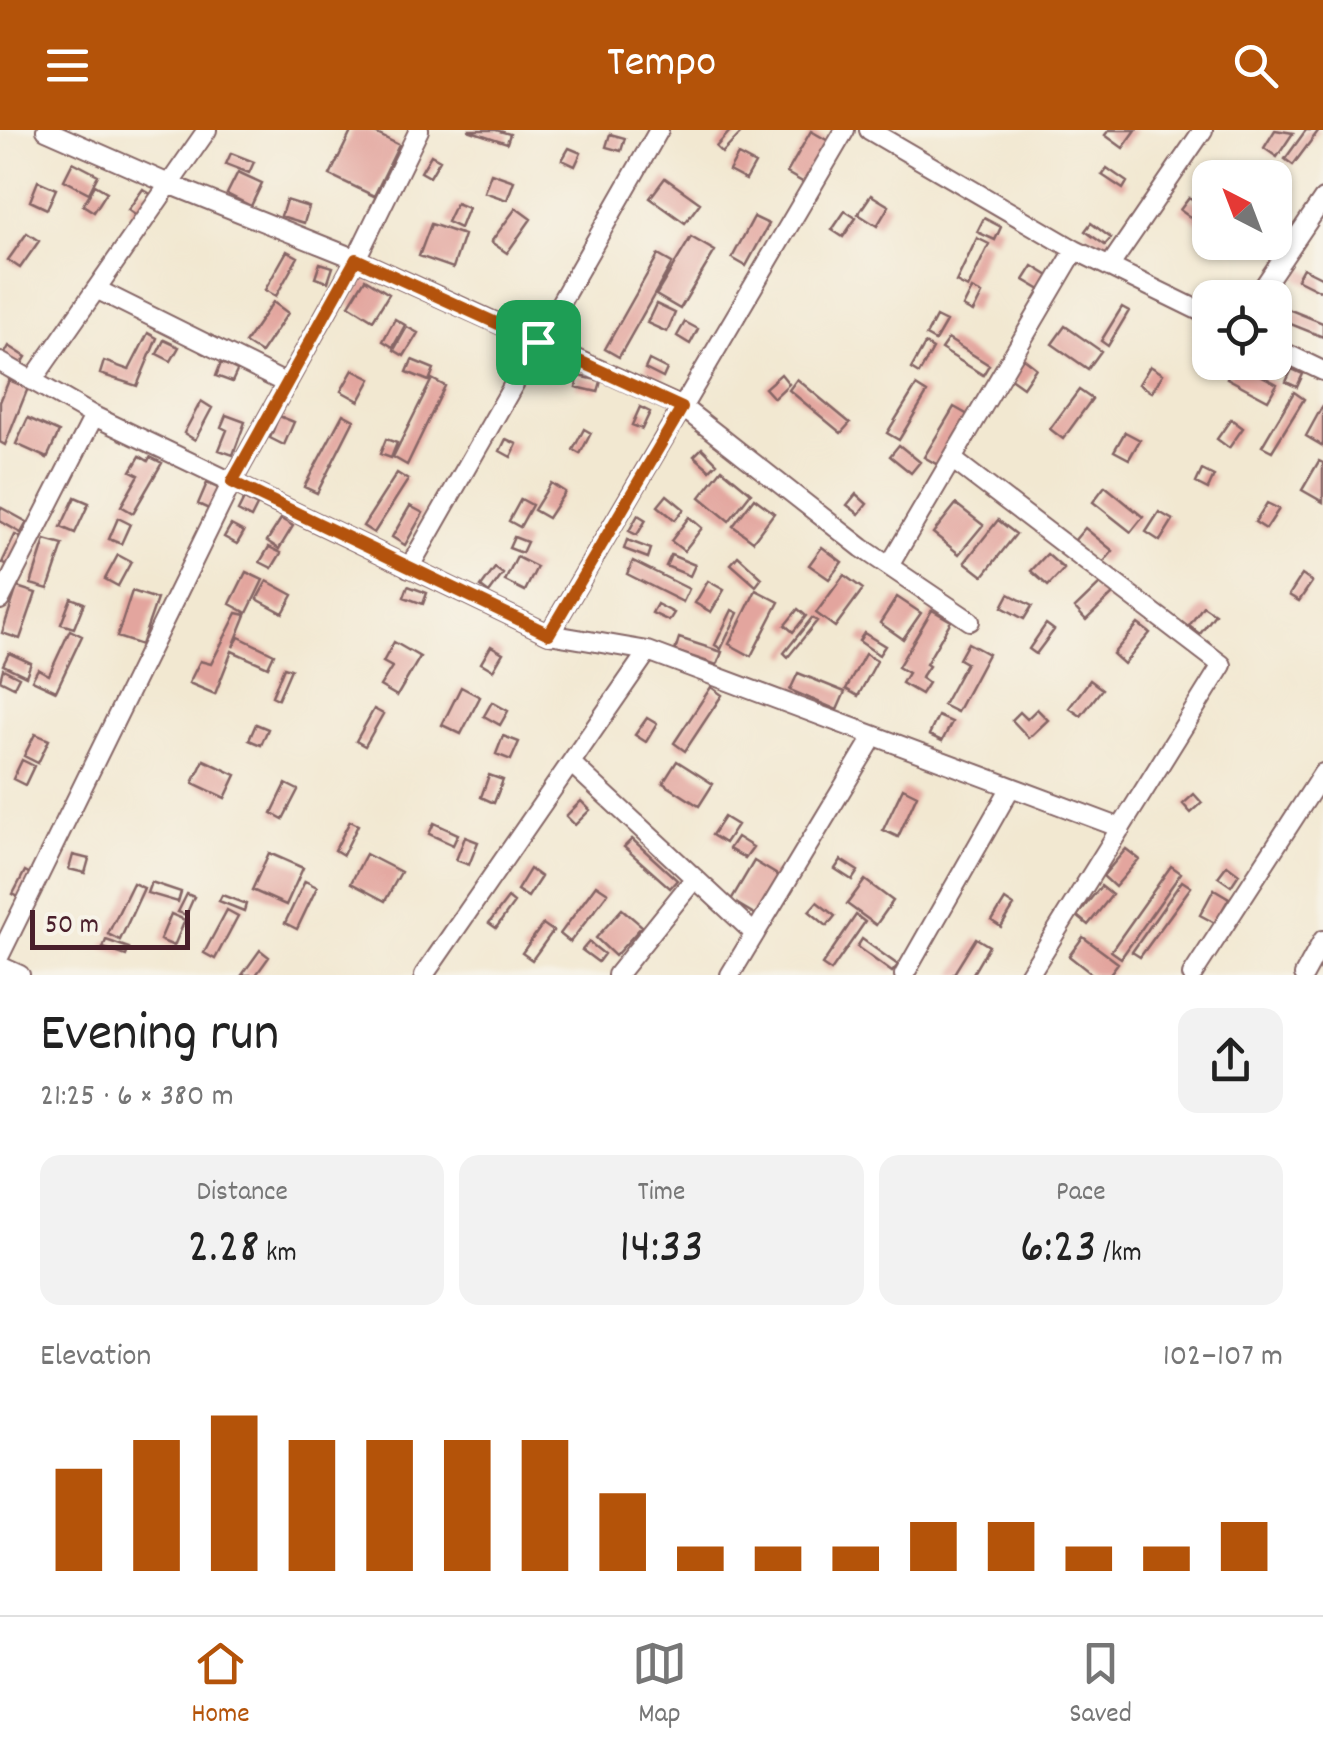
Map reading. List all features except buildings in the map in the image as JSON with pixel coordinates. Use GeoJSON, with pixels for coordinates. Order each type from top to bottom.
{"type":"FeatureCollection","features":[{"type":"Feature","properties":{"kind":"street"},"geometry":{"type":"LineString","coordinates":[[46,130],[356,259],[682,408],[889,566],[970,621]]}},
{"type":"Feature","properties":{"kind":"street"},"geometry":{"type":"LineString","coordinates":[[32,380],[207,130]]}},
{"type":"Feature","properties":{"kind":"street"},"geometry":{"type":"LineString","coordinates":[[0,956],[232,482],[356,259],[419,130]]}},
{"type":"Feature","properties":{"kind":"street"},"geometry":{"type":"LineString","coordinates":[[408,568],[659,130]]}},
{"type":"Feature","properties":{"kind":"street"},"geometry":{"type":"LineString","coordinates":[[549,634],[845,130]]}},
{"type":"Feature","properties":{"kind":"street"},"geometry":{"type":"LineString","coordinates":[[869,130],[1075,250],[1192,307]]}},
{"type":"Feature","properties":{"kind":"street"},"geometry":{"type":"LineString","coordinates":[[1110,267],[1202,130]]}},
{"type":"Feature","properties":{"kind":"street"},"geometry":{"type":"LineString","coordinates":[[1268,280],[1323,200]]}},
{"type":"Feature","properties":{"kind":"street"},"geometry":{"type":"LineString","coordinates":[[889,566],[1075,250]]}},
{"type":"Feature","properties":{"kind":"street"},"geometry":{"type":"LineString","coordinates":[[96,290],[287,384]]}},
{"type":"Feature","properties":{"kind":"street"},"geometry":{"type":"LineString","coordinates":[[1292,356],[1323,372]]}},
{"type":"Feature","properties":{"kind":"street"},"geometry":{"type":"LineString","coordinates":[[0,362],[94,416],[549,634],[648,651],[1121,828]]}},
{"type":"Feature","properties":{"kind":"street"},"geometry":{"type":"LineString","coordinates":[[0,600],[94,416]]}},
{"type":"Feature","properties":{"kind":"street"},"geometry":{"type":"LineString","coordinates":[[952,459],[1222,665],[1030,975]]}},
{"type":"Feature","properties":{"kind":"street"},"geometry":{"type":"LineString","coordinates":[[424,975],[648,651]]}},
{"type":"Feature","properties":{"kind":"street"},"geometry":{"type":"LineString","coordinates":[[730,975],[874,736]]}},
{"type":"Feature","properties":{"kind":"street"},"geometry":{"type":"LineString","coordinates":[[571,763],[755,934]]}},
{"type":"Feature","properties":{"kind":"street"},"geometry":{"type":"LineString","coordinates":[[1192,975],[1323,773]]}},
{"type":"Feature","properties":{"kind":"street"},"geometry":{"type":"LineString","coordinates":[[904,975],[1011,787]]}},
{"type":"Feature","properties":{"kind":"street"},"geometry":{"type":"LineString","coordinates":[[617,975],[696,878]]}},
{"type":"Feature","properties":{"kind":"street"},"geometry":{"type":"LineString","coordinates":[[1304,975],[1323,940]]}},
{"type":"Feature","properties":{"kind":"street"},"geometry":{"type":"LineString","coordinates":[[0,966],[20,975]]}},
{"type":"Feature","properties":{"kind":"route"},"geometry":{"type":"LineString","coordinates":[[356,259],[538,342],[682,408],[549,634],[232,482],[356,259]]}}]}
